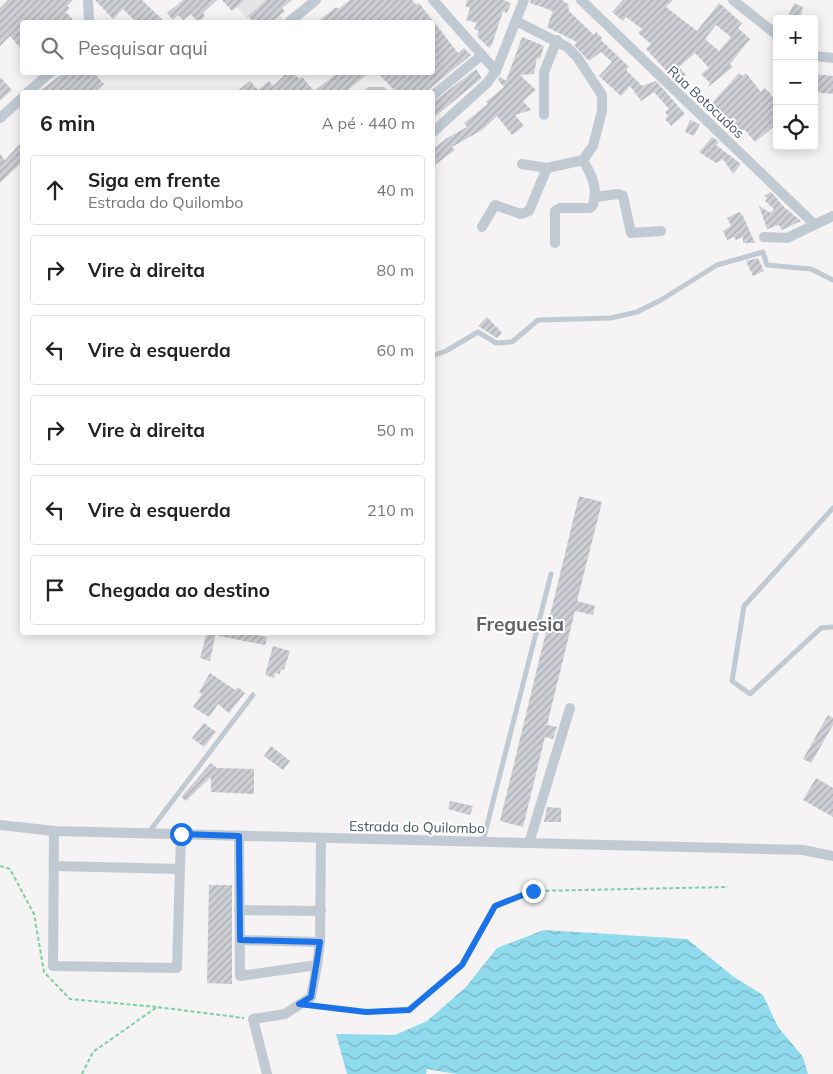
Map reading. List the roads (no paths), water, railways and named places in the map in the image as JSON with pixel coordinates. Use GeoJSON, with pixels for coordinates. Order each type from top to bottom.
{"type":"FeatureCollection","features":[{"type":"Feature","properties":{"kind":"street"},"geometry":{"type":"LineString","coordinates":[[88,0],[89,20]]}},
{"type":"Feature","properties":{"kind":"street"},"geometry":{"type":"LineString","coordinates":[[291,20],[316,0]]}},
{"type":"Feature","properties":{"kind":"street"},"geometry":{"type":"LineString","coordinates":[[433,0],[496,71]]}},
{"type":"Feature","properties":{"kind":"street"},"geometry":{"type":"LineString","coordinates":[[435,130],[487,83],[496,71],[524,0]]}},
{"type":"Feature","properties":{"kind":"street","name":"Rua Botocudos"},"geometry":{"type":"LineString","coordinates":[[581,0],[814,224]]}},
{"type":"Feature","properties":{"kind":"street"},"geometry":{"type":"LineString","coordinates":[[733,0],[773,32]]}},
{"type":"Feature","properties":{"kind":"street"},"geometry":{"type":"LineString","coordinates":[[516,20],[557,40],[577,57],[602,95],[602,111],[593,146],[583,160],[547,168],[522,164]]}},
{"type":"Feature","properties":{"kind":"street"},"geometry":{"type":"LineString","coordinates":[[544,115],[544,72],[557,40]]}},
{"type":"Feature","properties":{"kind":"street"},"geometry":{"type":"LineString","coordinates":[[435,94],[482,55]]}},
{"type":"Feature","properties":{"kind":"street"},"geometry":{"type":"LineString","coordinates":[[818,56],[833,58]]}},
{"type":"Feature","properties":{"kind":"street"},"geometry":{"type":"LineString","coordinates":[[30,90],[48,75]]}},
{"type":"Feature","properties":{"kind":"street"},"geometry":{"type":"LineString","coordinates":[[0,118],[20,100]]}},
{"type":"Feature","properties":{"kind":"street"},"geometry":{"type":"LineString","coordinates":[[555,243],[555,211],[560,208],[590,208],[593,205],[595,197],[593,176],[583,160]]}},
{"type":"Feature","properties":{"kind":"street"},"geometry":{"type":"LineString","coordinates":[[482,227],[495,205],[521,214],[529,211],[547,168]]}},
{"type":"Feature","properties":{"kind":"street"},"geometry":{"type":"LineString","coordinates":[[595,197],[618,194],[623,196],[631,233],[661,231]]}},
{"type":"Feature","properties":{"kind":"street"},"geometry":{"type":"LineString","coordinates":[[764,237],[787,238],[833,216]]}},
{"type":"Feature","properties":{"kind":"street"},"geometry":{"type":"LineString","coordinates":[[529,843],[570,708]]}},
{"type":"Feature","properties":{"kind":"street","name":"Estrada do Quilombo"},"geometry":{"type":"LineString","coordinates":[[0,825],[54,831],[803,850],[833,856]]}},
{"type":"Feature","properties":{"kind":"street"},"geometry":{"type":"LineString","coordinates":[[54,831],[53,966],[176,968],[181,834]]}},
{"type":"Feature","properties":{"kind":"street"},"geometry":{"type":"LineString","coordinates":[[239,836],[240,976],[317,965]]}},
{"type":"Feature","properties":{"kind":"street"},"geometry":{"type":"LineString","coordinates":[[267,1074],[253,1019],[285,1014],[311,997],[320,942],[321,838]]}},
{"type":"Feature","properties":{"kind":"street"},"geometry":{"type":"LineString","coordinates":[[54,866],[180,869]]}},
{"type":"Feature","properties":{"kind":"street"},"geometry":{"type":"LineString","coordinates":[[239,910],[321,910]]}},
{"type":"Feature","properties":{"kind":"street"},"geometry":{"type":"LineString","coordinates":[[240,940],[320,942]]}},
{"type":"Feature","properties":{"kind":"lane"},"geometry":{"type":"LineString","coordinates":[[435,355],[446,351],[478,332],[496,343],[512,342],[538,320],[611,318],[637,312],[661,300],[717,265],[762,252],[767,265],[811,269],[833,280]]}},
{"type":"Feature","properties":{"kind":"lane"},"geometry":{"type":"LineString","coordinates":[[833,508],[744,606],[732,681],[750,694],[821,628],[833,627]]}},
{"type":"Feature","properties":{"kind":"lane"},"geometry":{"type":"LineString","coordinates":[[483,842],[551,574]]}},
{"type":"Feature","properties":{"kind":"lane"},"geometry":{"type":"LineString","coordinates":[[149,833],[253,695]]}},
{"type":"Feature","properties":{"kind":"water"},"geometry":{"type":"Polygon","coordinates":[[[544,930],[687,939],[734,977],[763,995],[778,1027],[803,1057],[808,1074],[456,1074],[427,1069],[426,1074],[347,1074],[336,1034],[395,1035],[427,1021],[465,988],[497,948],[544,930]]]}},
{"type":"Feature","properties":{"kind":"district","name":"Freguesia"},"geometry":{"type":"Point","coordinates":[520,624]}}]}
